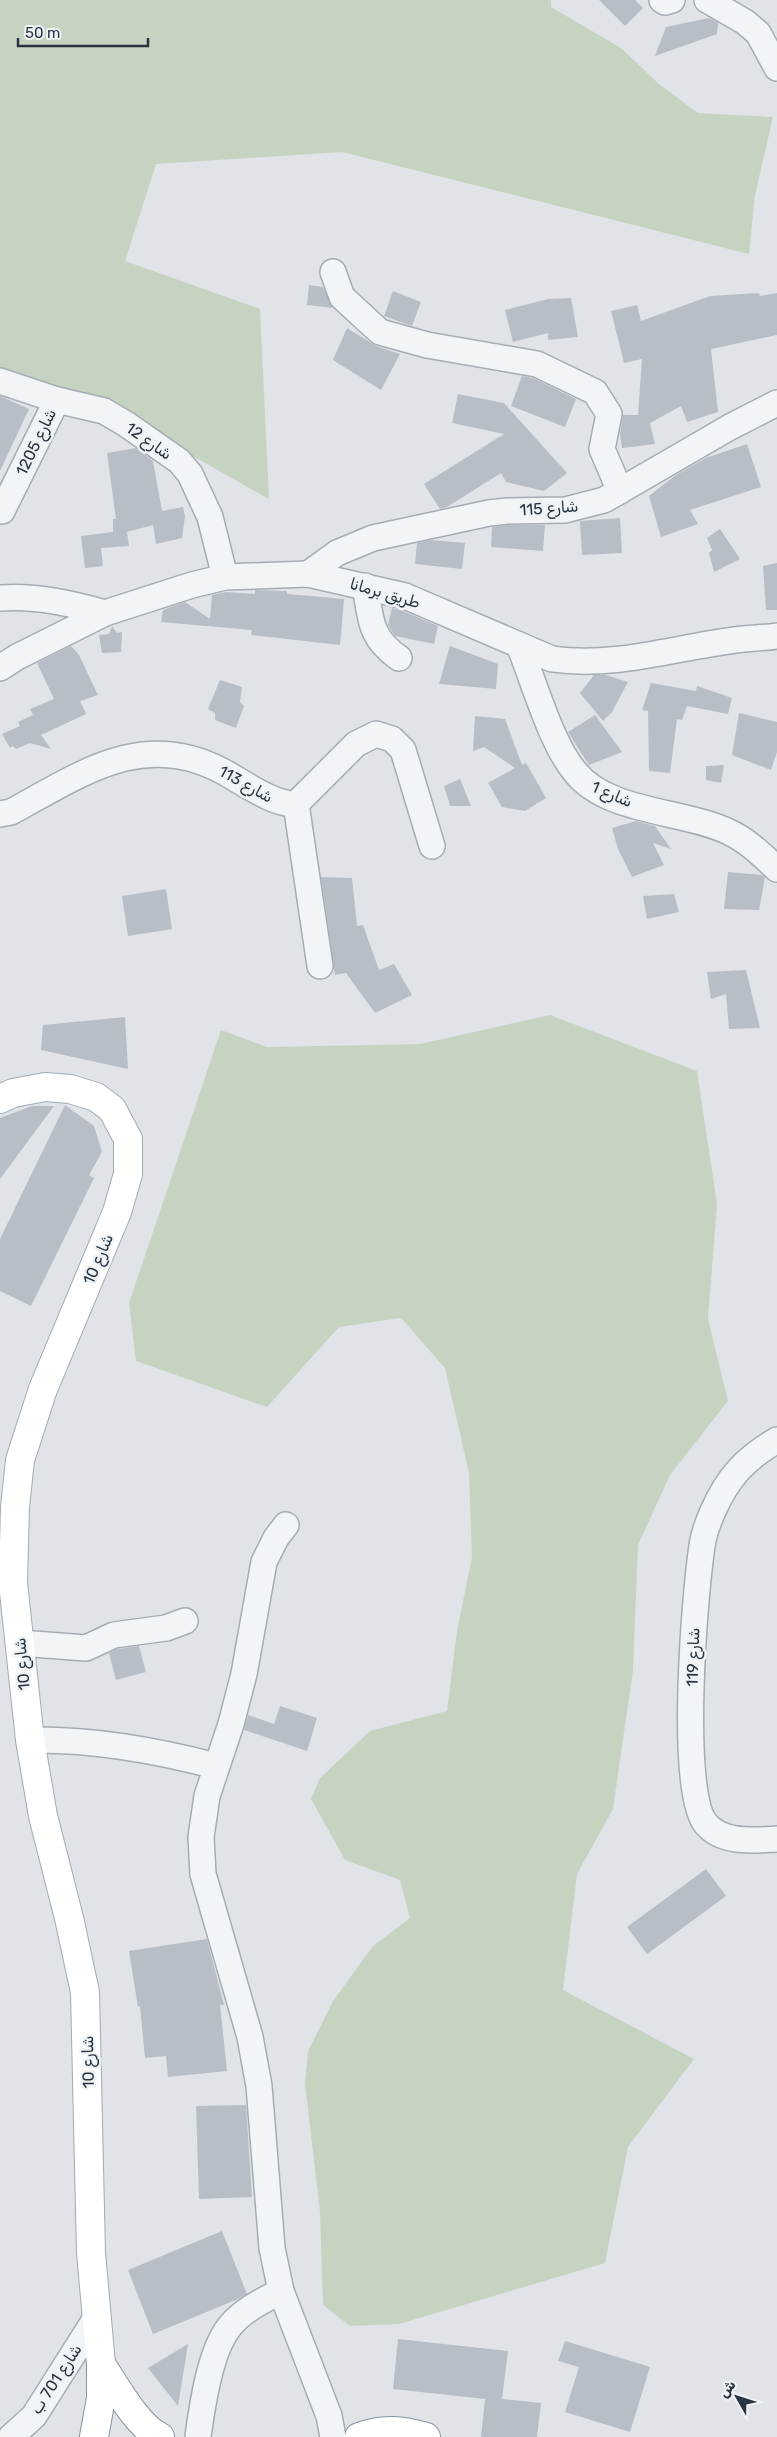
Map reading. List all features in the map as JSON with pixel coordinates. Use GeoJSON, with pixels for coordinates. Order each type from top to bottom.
{"type":"FeatureCollection","features":[{"type":"Feature","properties":{"kind":"main road","name":"شارع 10"},"geometry":{"type":"LineString","coordinates":[[0,1099],[13,1093],[45,1087],[70,1089],[96,1097],[112,1109],[128,1139],[128,1174],[117,1212],[43,1389],[20,1460],[15,1507],[13,1583],[30,1740],[43,1816],[85,1992],[91,2253],[100,2360],[101,2398],[94,2437]]}},
{"type":"Feature","properties":{"kind":"main road"},"geometry":{"type":"LineString","coordinates":[[100,2360],[137,2416],[160,2437]]}},
{"type":"Feature","properties":{"kind":"main road"},"geometry":{"type":"LineString","coordinates":[[360,2437],[372,2432],[394,2429],[426,2437]]}},
{"type":"Feature","properties":{"kind":"street"},"geometry":{"type":"LineString","coordinates":[[662,0],[665,2],[672,0]]}},
{"type":"Feature","properties":{"kind":"street"},"geometry":{"type":"LineString","coordinates":[[707,0],[745,22],[758,33],[777,68]]}},
{"type":"Feature","properties":{"kind":"street"},"geometry":{"type":"LineString","coordinates":[[333,272],[342,297],[380,332],[427,345],[537,364],[595,392],[609,414],[602,449],[620,491]]}},
{"type":"Feature","properties":{"kind":"street","name":"شارع 12"},"geometry":{"type":"LineString","coordinates":[[0,381],[57,400],[104,411],[179,461],[190,474],[207,508],[225,577]]}},
{"type":"Feature","properties":{"kind":"street","name":"شارع 1205"},"geometry":{"type":"LineString","coordinates":[[2,511],[57,400]]}},
{"type":"Feature","properties":{"kind":"street","name":"شارع 115"},"geometry":{"type":"LineString","coordinates":[[308,574],[337,553],[373,538],[506,511],[574,509],[604,500],[730,427],[777,403]]}},
{"type":"Feature","properties":{"kind":"street","name":"طريق برمانا"},"geometry":{"type":"LineString","coordinates":[[0,668],[17,657],[105,613],[192,584],[225,577],[308,574],[405,596],[552,659],[594,663],[735,640],[773,643]]}},
{"type":"Feature","properties":{"kind":"street"},"geometry":{"type":"LineString","coordinates":[[365,586],[375,635],[384,647],[399,658]]}},
{"type":"Feature","properties":{"kind":"street"},"geometry":{"type":"LineString","coordinates":[[0,598],[42,599],[105,613]]}},
{"type":"Feature","properties":{"kind":"street","name":"شارع 1"},"geometry":{"type":"LineString","coordinates":[[519,645],[561,751],[575,772],[589,786],[614,798],[729,832],[752,845],[777,869]]}},
{"type":"Feature","properties":{"kind":"street","name":"شارع 113"},"geometry":{"type":"LineString","coordinates":[[0,814],[11,812],[109,762],[153,753],[176,753],[198,758],[280,802],[296,804],[356,744],[368,736],[384,736],[397,742],[403,750],[432,846]]}},
{"type":"Feature","properties":{"kind":"street"},"geometry":{"type":"LineString","coordinates":[[296,804],[320,966]]}},
{"type":"Feature","properties":{"kind":"street","name":"شارع 119"},"geometry":{"type":"LineString","coordinates":[[777,1440],[754,1454],[738,1468],[713,1512],[704,1538],[695,1612],[690,1760],[700,1811],[704,1822],[710,1829],[727,1838],[777,1839]]}},
{"type":"Feature","properties":{"kind":"street"},"geometry":{"type":"LineString","coordinates":[[286,1525],[276,1538],[264,1562],[244,1674],[231,1724],[207,1796],[201,1837],[203,1874],[247,2028],[259,2086],[266,2150],[272,2248],[281,2291],[329,2416],[333,2437]]}},
{"type":"Feature","properties":{"kind":"street"},"geometry":{"type":"LineString","coordinates":[[20,1643],[86,1648],[114,1635],[166,1628],[186,1621]]}},
{"type":"Feature","properties":{"kind":"street"},"geometry":{"type":"LineString","coordinates":[[30,1740],[67,1739],[108,1744],[166,1753],[216,1766]]}},
{"type":"Feature","properties":{"kind":"street"},"geometry":{"type":"LineString","coordinates":[[198,2437],[212,2368],[230,2326],[254,2306],[281,2291]]}},
{"type":"Feature","properties":{"kind":"street","name":"شارع 701 ب"},"geometry":{"type":"LineString","coordinates":[[11,2437],[34,2416],[96,2318]]}},
{"type":"Feature","properties":{"kind":"green space"},"geometry":{"type":"Polygon","coordinates":[[[0,0],[551,0],[551,7],[621,48],[659,84],[698,113],[773,117],[755,195],[749,254],[342,152],[156,164],[125,261],[260,309],[269,499],[113,411],[0,375],[0,0]]]}},
{"type":"Feature","properties":{"kind":"green space"},"geometry":{"type":"Polygon","coordinates":[[[550,1015],[697,1071],[717,1204],[708,1319],[728,1401],[670,1475],[638,1545],[633,1670],[613,1809],[577,1874],[563,1990],[694,2059],[628,2147],[605,2263],[399,2324],[350,2326],[323,2305],[320,2212],[305,2083],[308,2051],[333,2001],[373,1946],[410,1918],[400,1880],[345,1860],[311,1799],[320,1778],[370,1731],[447,1711],[457,1631],[472,1557],[469,1473],[445,1368],[401,1318],[339,1327],[267,1407],[136,1361],[129,1303],[221,1030],[267,1047],[420,1044],[550,1015]]]}},
{"type":"Feature","properties":{"kind":"building"},"geometry":{"type":"Polygon","coordinates":[[[599,0],[635,0],[643,8],[625,26],[599,0]]]}},
{"type":"Feature","properties":{"kind":"building"},"geometry":{"type":"Polygon","coordinates":[[[709,18],[718,23],[717,34],[655,56],[666,27],[709,18]]]}},
{"type":"Feature","properties":{"kind":"building"},"geometry":{"type":"Polygon","coordinates":[[[309,285],[323,287],[333,308],[307,305],[309,285]]]}},
{"type":"Feature","properties":{"kind":"building"},"geometry":{"type":"Polygon","coordinates":[[[393,291],[421,302],[412,326],[384,316],[393,291]]]}},
{"type":"Feature","properties":{"kind":"building"},"geometry":{"type":"Polygon","coordinates":[[[759,293],[760,296],[777,293],[777,335],[711,349],[718,412],[687,422],[681,406],[650,423],[655,444],[622,448],[620,434],[623,415],[638,415],[642,359],[624,363],[611,311],[637,305],[641,321],[710,296],[759,293]]]}},
{"type":"Feature","properties":{"kind":"building"},"geometry":{"type":"Polygon","coordinates":[[[571,298],[578,337],[548,340],[548,333],[513,342],[505,310],[548,299],[571,298]]]}},
{"type":"Feature","properties":{"kind":"building"},"geometry":{"type":"Polygon","coordinates":[[[347,328],[376,346],[400,354],[381,390],[333,360],[347,328]]]}},
{"type":"Feature","properties":{"kind":"building"},"geometry":{"type":"Polygon","coordinates":[[[522,376],[533,378],[576,399],[565,427],[511,406],[522,376]]]}},
{"type":"Feature","properties":{"kind":"building"},"geometry":{"type":"Polygon","coordinates":[[[458,394],[504,403],[567,473],[544,491],[506,482],[501,473],[447,507],[440,509],[424,484],[504,434],[452,423],[458,394]]]}},
{"type":"Feature","properties":{"kind":"building"},"geometry":{"type":"Polygon","coordinates":[[[0,396],[29,409],[0,471],[0,396]]]}},
{"type":"Feature","properties":{"kind":"building"},"geometry":{"type":"Polygon","coordinates":[[[747,444],[761,487],[690,510],[698,524],[661,537],[649,496],[676,475],[706,458],[747,444]]]}},
{"type":"Feature","properties":{"kind":"building"},"geometry":{"type":"Polygon","coordinates":[[[136,448],[153,461],[162,511],[183,507],[185,516],[182,538],[156,544],[153,525],[127,532],[129,546],[101,548],[103,566],[85,568],[81,536],[113,532],[113,519],[116,519],[107,453],[136,448]]]}},
{"type":"Feature","properties":{"kind":"building"},"geometry":{"type":"Polygon","coordinates":[[[620,518],[622,553],[582,555],[580,521],[620,518]]]}},
{"type":"Feature","properties":{"kind":"building"},"geometry":{"type":"Polygon","coordinates":[[[545,525],[543,551],[491,547],[492,527],[545,525]]]}},
{"type":"Feature","properties":{"kind":"building"},"geometry":{"type":"Polygon","coordinates":[[[720,529],[740,559],[714,572],[709,553],[712,550],[707,538],[720,529]]]}},
{"type":"Feature","properties":{"kind":"building"},"geometry":{"type":"Polygon","coordinates":[[[431,540],[465,543],[462,569],[415,564],[417,543],[431,540]]]}},
{"type":"Feature","properties":{"kind":"building"},"geometry":{"type":"Polygon","coordinates":[[[777,563],[777,610],[766,610],[763,566],[777,563]]]}},
{"type":"Feature","properties":{"kind":"building"},"geometry":{"type":"Polygon","coordinates":[[[255,590],[287,591],[287,594],[344,599],[340,645],[251,635],[252,630],[161,622],[163,610],[185,602],[210,619],[212,595],[226,592],[255,594],[255,590]]]}},
{"type":"Feature","properties":{"kind":"building"},"geometry":{"type":"Polygon","coordinates":[[[392,608],[438,626],[434,644],[395,636],[388,625],[392,608]]]}},
{"type":"Feature","properties":{"kind":"building"},"geometry":{"type":"Polygon","coordinates":[[[112,626],[117,633],[122,632],[121,652],[102,653],[99,635],[109,634],[112,626]]]}},
{"type":"Feature","properties":{"kind":"building"},"geometry":{"type":"Polygon","coordinates":[[[71,646],[79,655],[98,695],[80,701],[86,714],[41,735],[51,749],[30,743],[16,749],[13,746],[10,748],[2,734],[20,726],[18,722],[33,715],[30,709],[54,699],[37,663],[71,646]]]}},
{"type":"Feature","properties":{"kind":"building"},"geometry":{"type":"Polygon","coordinates":[[[450,646],[498,664],[496,689],[439,684],[450,646]]]}},
{"type":"Feature","properties":{"kind":"building"},"geometry":{"type":"Polygon","coordinates":[[[594,675],[606,675],[628,682],[612,712],[603,721],[580,693],[594,675]]]}},
{"type":"Feature","properties":{"kind":"building"},"geometry":{"type":"Polygon","coordinates":[[[220,680],[242,687],[240,702],[244,706],[236,728],[215,720],[215,713],[208,709],[220,680]]]}},
{"type":"Feature","properties":{"kind":"building"},"geometry":{"type":"Polygon","coordinates":[[[651,683],[696,691],[697,686],[732,698],[728,714],[687,706],[682,720],[677,719],[670,773],[649,771],[648,711],[642,710],[651,683]]]}},
{"type":"Feature","properties":{"kind":"building"},"geometry":{"type":"Polygon","coordinates":[[[739,713],[777,722],[777,752],[771,770],[732,755],[739,713]]]}},
{"type":"Feature","properties":{"kind":"building"},"geometry":{"type":"Polygon","coordinates":[[[595,715],[622,752],[589,765],[568,732],[595,715]]]}},
{"type":"Feature","properties":{"kind":"building"},"geometry":{"type":"Polygon","coordinates":[[[475,716],[505,719],[522,765],[526,763],[546,798],[525,811],[502,807],[488,783],[515,768],[484,747],[473,751],[475,716]]]}},
{"type":"Feature","properties":{"kind":"building"},"geometry":{"type":"Polygon","coordinates":[[[724,765],[721,783],[706,780],[706,766],[724,765]]]}},
{"type":"Feature","properties":{"kind":"building"},"geometry":{"type":"Polygon","coordinates":[[[460,779],[471,806],[450,806],[444,786],[460,779]]]}},
{"type":"Feature","properties":{"kind":"building"},"geometry":{"type":"Polygon","coordinates":[[[636,821],[655,826],[671,849],[653,843],[664,865],[632,877],[618,849],[612,828],[636,821]]]}},
{"type":"Feature","properties":{"kind":"building"},"geometry":{"type":"Polygon","coordinates":[[[728,872],[762,875],[765,877],[759,910],[724,909],[728,872]]]}},
{"type":"Feature","properties":{"kind":"building"},"geometry":{"type":"Polygon","coordinates":[[[321,877],[352,878],[357,926],[363,925],[379,970],[394,964],[412,995],[375,1013],[346,973],[335,975],[321,877]]]}},
{"type":"Feature","properties":{"kind":"building"},"geometry":{"type":"Polygon","coordinates":[[[166,889],[172,929],[128,936],[122,896],[166,889]]]}},
{"type":"Feature","properties":{"kind":"building"},"geometry":{"type":"Polygon","coordinates":[[[674,894],[679,912],[647,919],[643,896],[674,894]]]}},
{"type":"Feature","properties":{"kind":"building"},"geometry":{"type":"Polygon","coordinates":[[[746,970],[760,1028],[729,1029],[726,994],[711,999],[707,972],[746,970]]]}},
{"type":"Feature","properties":{"kind":"building"},"geometry":{"type":"Polygon","coordinates":[[[125,1017],[128,1069],[41,1050],[43,1025],[125,1017]]]}},
{"type":"Feature","properties":{"kind":"building"},"geometry":{"type":"Polygon","coordinates":[[[65,1105],[94,1126],[102,1152],[89,1175],[94,1178],[31,1306],[0,1291],[0,1239],[65,1105]]]}},
{"type":"Feature","properties":{"kind":"building"},"geometry":{"type":"Polygon","coordinates":[[[32,1106],[54,1106],[0,1179],[0,1118],[32,1106]]]}},
{"type":"Feature","properties":{"kind":"building"},"geometry":{"type":"Polygon","coordinates":[[[139,1646],[146,1672],[116,1680],[109,1653],[118,1649],[139,1646]]]}},
{"type":"Feature","properties":{"kind":"building"},"geometry":{"type":"Polygon","coordinates":[[[280,1706],[317,1718],[307,1751],[244,1730],[248,1715],[274,1724],[280,1706]]]}},
{"type":"Feature","properties":{"kind":"building"},"geometry":{"type":"Polygon","coordinates":[[[706,1869],[726,1896],[647,1954],[627,1927],[706,1869]]]}},
{"type":"Feature","properties":{"kind":"building"},"geometry":{"type":"Polygon","coordinates":[[[207,1939],[224,2005],[220,2005],[227,2071],[168,2077],[166,2056],[145,2058],[140,2006],[138,2007],[129,1951],[207,1939]]]}},
{"type":"Feature","properties":{"kind":"building"},"geometry":{"type":"Polygon","coordinates":[[[246,2105],[252,2197],[199,2199],[196,2106],[246,2105]]]}},
{"type":"Feature","properties":{"kind":"building"},"geometry":{"type":"Polygon","coordinates":[[[222,2231],[247,2294],[153,2334],[128,2270],[222,2231]]]}},
{"type":"Feature","properties":{"kind":"building"},"geometry":{"type":"Polygon","coordinates":[[[398,2339],[508,2351],[502,2399],[541,2403],[537,2437],[481,2437],[485,2399],[393,2389],[398,2339]]]}},
{"type":"Feature","properties":{"kind":"building"},"geometry":{"type":"Polygon","coordinates":[[[565,2341],[650,2367],[630,2432],[565,2412],[579,2367],[558,2361],[565,2341]]]}},
{"type":"Feature","properties":{"kind":"building"},"geometry":{"type":"Polygon","coordinates":[[[188,2344],[178,2406],[148,2368],[188,2344]]]}}]}
